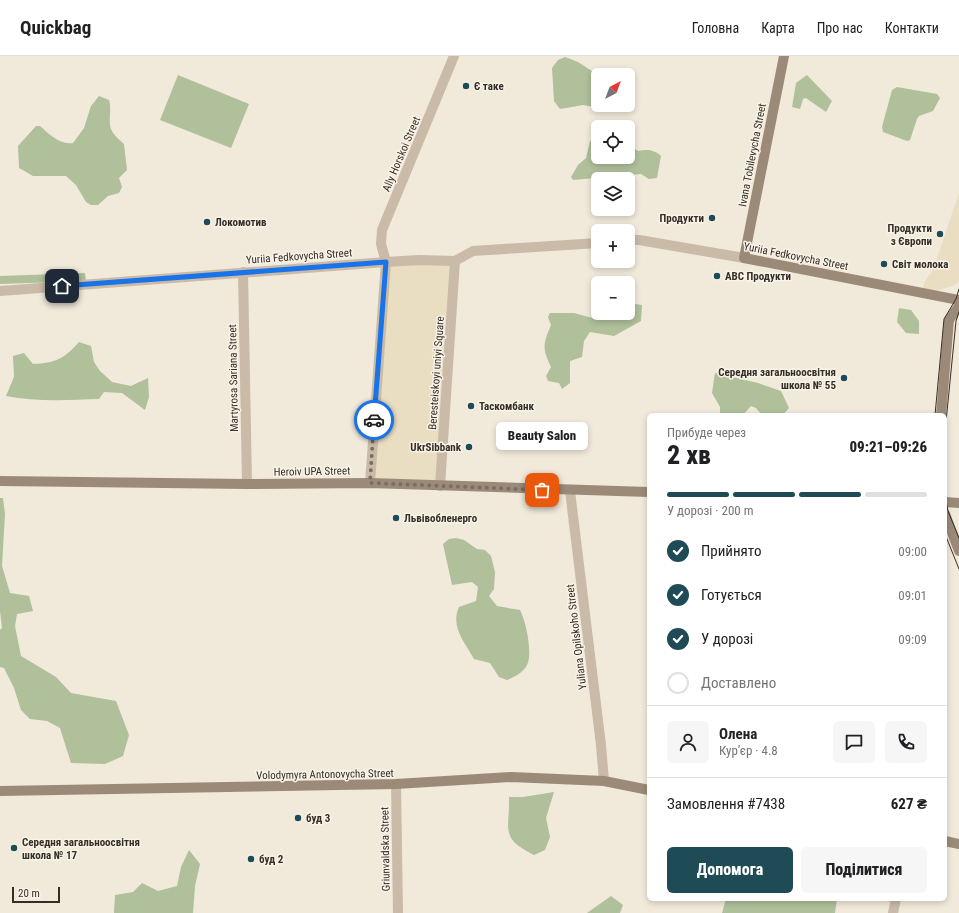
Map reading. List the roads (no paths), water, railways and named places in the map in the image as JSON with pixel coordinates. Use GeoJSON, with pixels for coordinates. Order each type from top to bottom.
{"type":"FeatureCollection","features":[{"type":"Feature","properties":{"kind":"main road","name":"Ivana Tobilevycha Street"},"geometry":{"type":"LineString","coordinates":[[744,258],[784,56]]}},
{"type":"Feature","properties":{"kind":"main road","name":"Yuriia Fedkovycha Street"},"geometry":{"type":"LineString","coordinates":[[744,258],[959,300]]}},
{"type":"Feature","properties":{"kind":"main road"},"geometry":{"type":"LineString","coordinates":[[941,413],[950,320],[959,306]]}},
{"type":"Feature","properties":{"kind":"main road","name":"Heroiv UPA Street"},"geometry":{"type":"LineString","coordinates":[[0,482],[246,484],[370,483],[570,491],[647,492]]}},
{"type":"Feature","properties":{"kind":"main road"},"geometry":{"type":"LineString","coordinates":[[947,502],[959,503]]}},
{"type":"Feature","properties":{"kind":"main road"},"geometry":{"type":"LineString","coordinates":[[947,519],[959,551]]}},
{"type":"Feature","properties":{"kind":"main road","name":"Volodymyra Antonovycha Street"},"geometry":{"type":"LineString","coordinates":[[0,791],[396,784],[512,777],[604,781],[647,790]]}},
{"type":"Feature","properties":{"kind":"main road"},"geometry":{"type":"LineString","coordinates":[[947,841],[959,844]]}},
{"type":"Feature","properties":{"kind":"street","name":"Ally Horskoi Street"},"geometry":{"type":"LineString","coordinates":[[386,262],[382,244],[382,230],[454,56]]}},
{"type":"Feature","properties":{"kind":"street","name":"Yuriia Fedkovycha Street"},"geometry":{"type":"LineString","coordinates":[[635,240],[744,258]]}},
{"type":"Feature","properties":{"kind":"street","name":"Yuriia Fedkovycha Street"},"geometry":{"type":"LineString","coordinates":[[0,291],[386,262],[455,261],[473,251],[591,243]]}},
{"type":"Feature","properties":{"kind":"street","name":"Beresteiskoyi uniyi Square"},"geometry":{"type":"LineString","coordinates":[[440,486],[455,261]]}},
{"type":"Feature","properties":{"kind":"street"},"geometry":{"type":"LineString","coordinates":[[370,483],[386,262]]}},
{"type":"Feature","properties":{"kind":"street","name":"Martyrosa Sariana Street"},"geometry":{"type":"LineString","coordinates":[[243,272],[246,484]]}},
{"type":"Feature","properties":{"kind":"street","name":"Yuliana Opilskoho Street"},"geometry":{"type":"LineString","coordinates":[[570,491],[601,745],[604,781]]}},
{"type":"Feature","properties":{"kind":"street","name":"Griunvaldska Street"},"geometry":{"type":"LineString","coordinates":[[396,784],[398,913]]}},
{"type":"Feature","properties":{"kind":"street"},"geometry":{"type":"LineString","coordinates":[[893,913],[896,901]]}},
{"type":"Feature","properties":{"kind":"tram line"},"geometry":{"type":"LineString","coordinates":[[935,413],[944,319],[956,299],[959,289]]}},
{"type":"Feature","properties":{"kind":"tram line"},"geometry":{"type":"LineString","coordinates":[[947,413],[956,321],[959,312]]}},
{"type":"Feature","properties":{"kind":"tram line"},"geometry":{"type":"LineString","coordinates":[[947,506],[959,538]]}},
{"type":"Feature","properties":{"kind":"tram line"},"geometry":{"type":"LineString","coordinates":[[947,539],[959,569]]}},
{"type":"Feature","properties":{"kind":"place","name":"Є таке"},"geometry":{"type":"Point","coordinates":[466,86]}},
{"type":"Feature","properties":{"kind":"place","name":"Продукти"},"geometry":{"type":"Point","coordinates":[712,218]}},
{"type":"Feature","properties":{"kind":"place","name":"Локомотив"},"geometry":{"type":"Point","coordinates":[207,222]}},
{"type":"Feature","properties":{"kind":"place","name":"Продукти з Європи"},"geometry":{"type":"Point","coordinates":[940,234]}},
{"type":"Feature","properties":{"kind":"place","name":"Світ молока"},"geometry":{"type":"Point","coordinates":[884,264]}},
{"type":"Feature","properties":{"kind":"place","name":"ABC Продукти"},"geometry":{"type":"Point","coordinates":[717,276]}},
{"type":"Feature","properties":{"kind":"place","name":"Середня загальноосвітня школа № 55"},"geometry":{"type":"Point","coordinates":[844,378]}},
{"type":"Feature","properties":{"kind":"place","name":"Таскомбанк"},"geometry":{"type":"Point","coordinates":[471,406]}},
{"type":"Feature","properties":{"kind":"place","name":"UkrSibbank"},"geometry":{"type":"Point","coordinates":[469,447]}},
{"type":"Feature","properties":{"kind":"place","name":"Beauty Salon"},"geometry":{"type":"Point","coordinates":[542,490]}},
{"type":"Feature","properties":{"kind":"place","name":"Львівобленерго"},"geometry":{"type":"Point","coordinates":[396,518]}},
{"type":"Feature","properties":{"kind":"place","name":"буд 3"},"geometry":{"type":"Point","coordinates":[298,818]}},
{"type":"Feature","properties":{"kind":"place","name":"Середня загальноосвітня школа № 17"},"geometry":{"type":"Point","coordinates":[14,848]}},
{"type":"Feature","properties":{"kind":"place","name":"буд 2"},"geometry":{"type":"Point","coordinates":[251,859]}}]}
